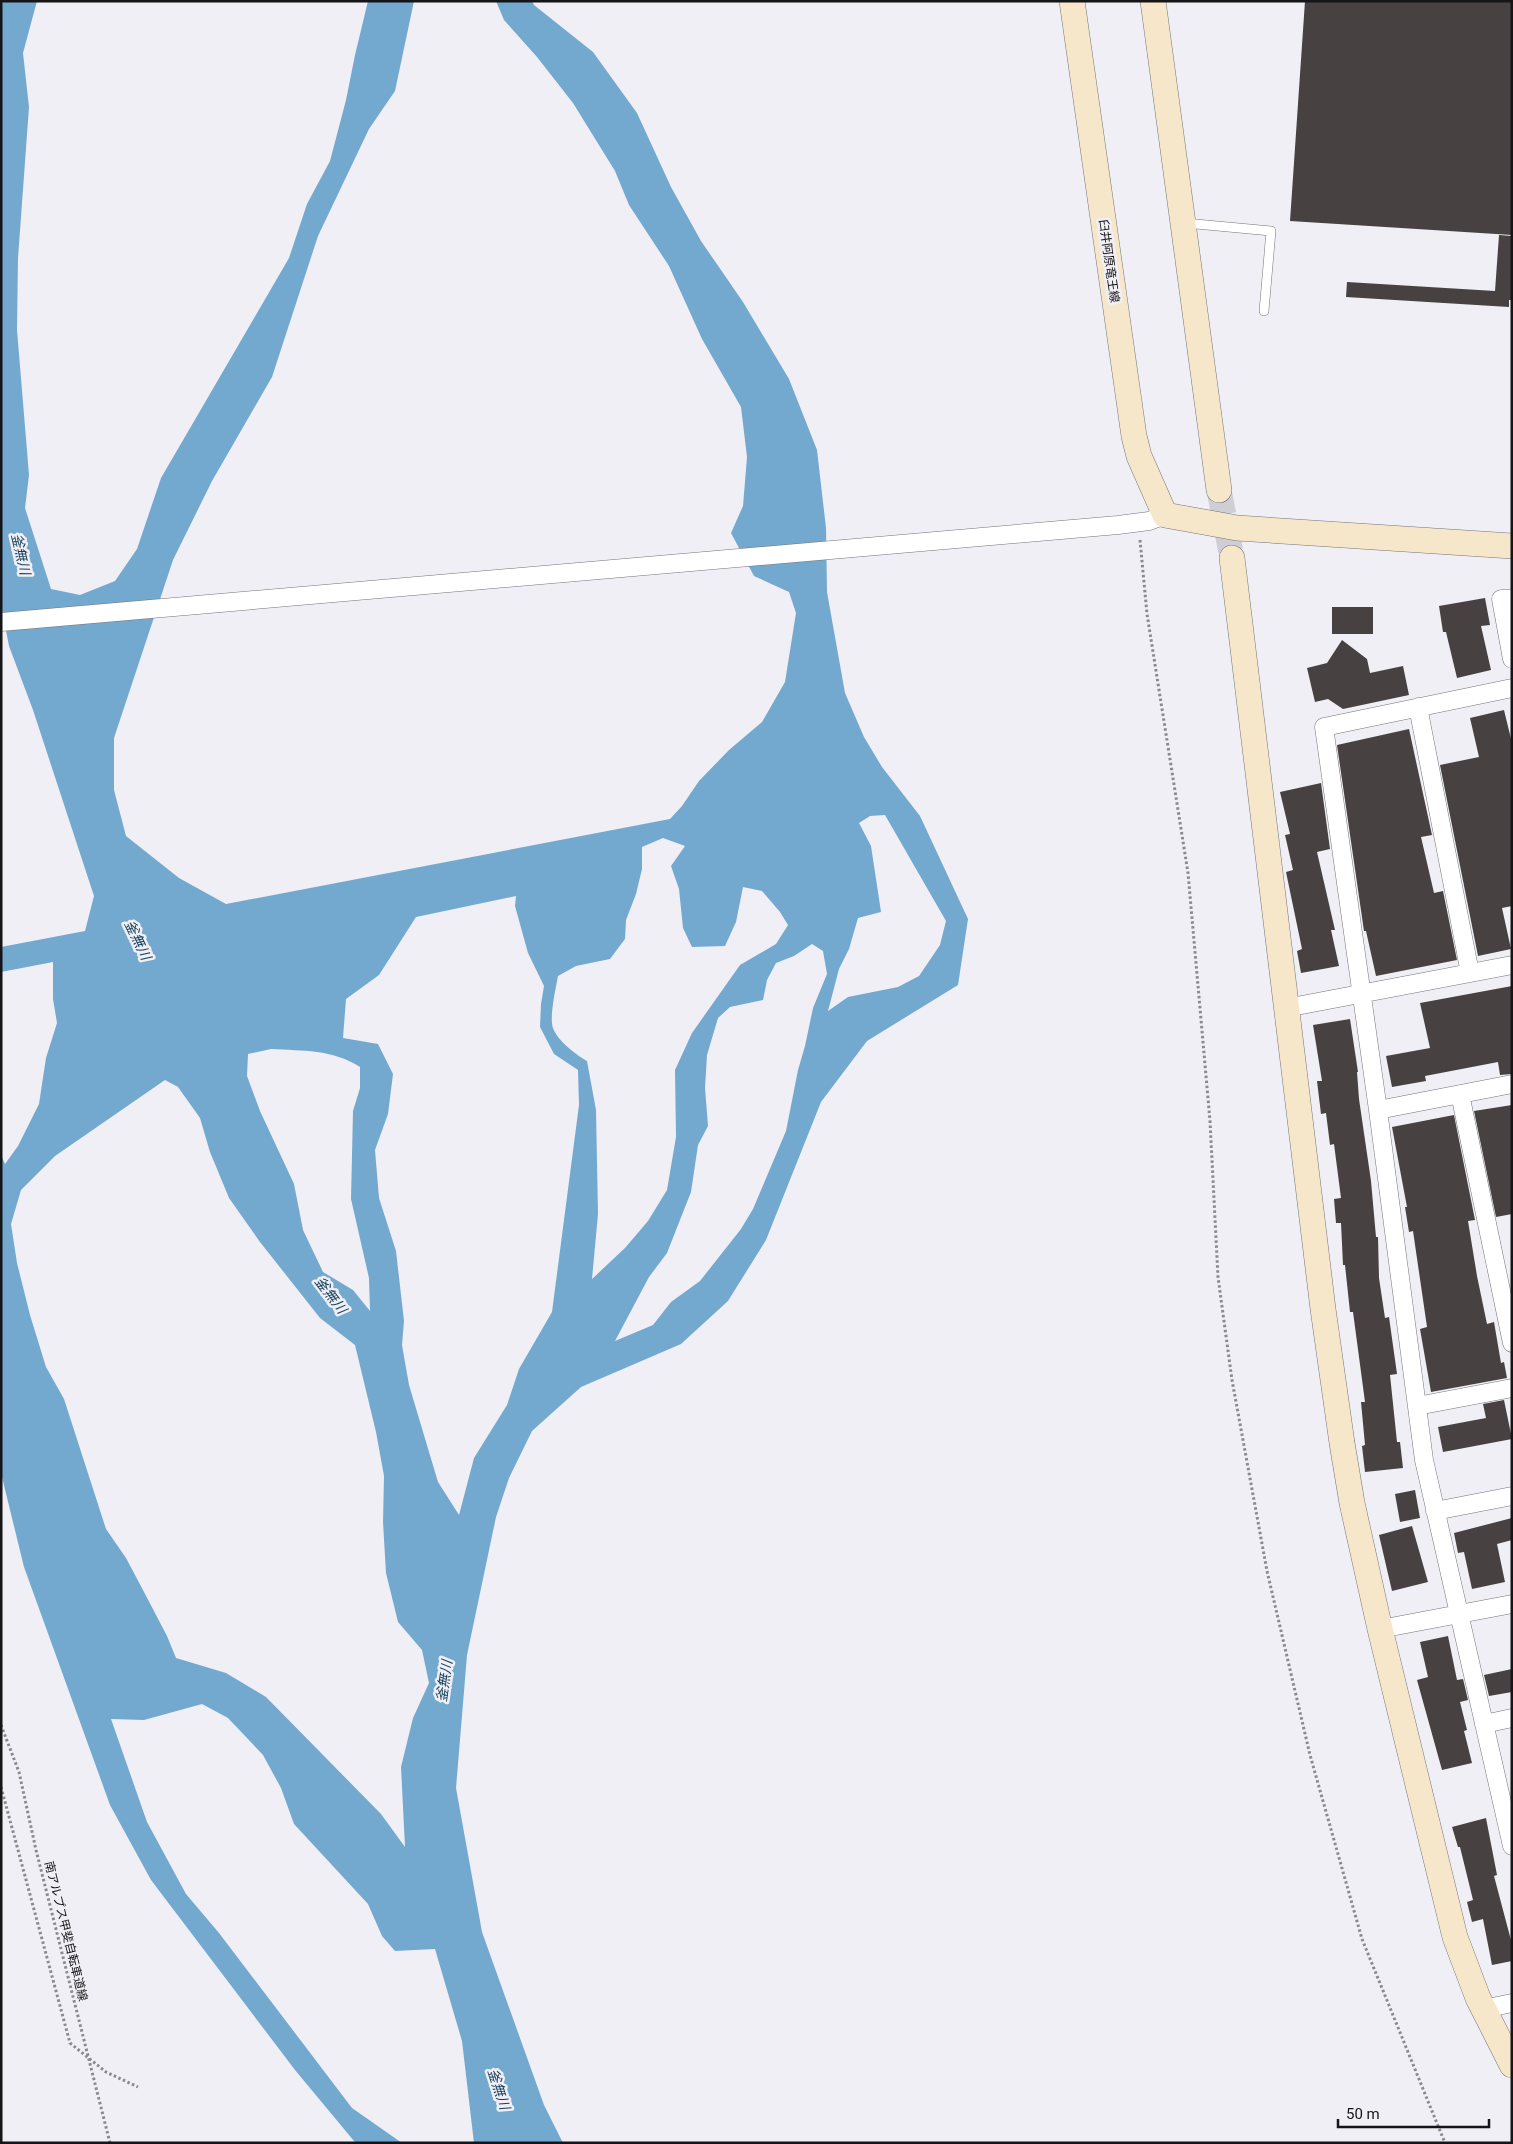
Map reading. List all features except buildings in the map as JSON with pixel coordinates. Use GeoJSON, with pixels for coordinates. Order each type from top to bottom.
{"type":"FeatureCollection","features":[{"type":"Feature","properties":{"kind":"street","name":"臼井阿原竜王線"},"geometry":{"type":"LineString","coordinates":[[1072,1],[1134,436],[1139,456],[1165,515]]}},
{"type":"Feature","properties":{"kind":"street"},"geometry":{"type":"LineString","coordinates":[[1153,1],[1219,490]]}},
{"type":"Feature","properties":{"kind":"street"},"geometry":{"type":"LineString","coordinates":[[1,622],[1120,524],[1139,522],[1165,515],[1237,528],[1512,546]]}},
{"type":"Feature","properties":{"kind":"street"},"geometry":{"type":"LineString","coordinates":[[1232,558],[1323,1309],[1352,1503],[1380,1629],[1455,1936],[1484,2008],[1512,2065]]}},
{"type":"Feature","properties":{"kind":"street"},"geometry":{"type":"LineString","coordinates":[[1512,599],[1501,599],[1512,659]]}},
{"type":"Feature","properties":{"kind":"street"},"geometry":{"type":"LineString","coordinates":[[1512,688],[1324,727],[1360,994],[1378,1110],[1424,1460],[1509,1826],[1512,1846]]}},
{"type":"Feature","properties":{"kind":"street"},"geometry":{"type":"LineString","coordinates":[[1418,707],[1470,973]]}},
{"type":"Feature","properties":{"kind":"street"},"geometry":{"type":"LineString","coordinates":[[1286,1008],[1512,965]]}},
{"type":"Feature","properties":{"kind":"street"},"geometry":{"type":"LineString","coordinates":[[1378,1110],[1512,1084]]}},
{"type":"Feature","properties":{"kind":"street"},"geometry":{"type":"LineString","coordinates":[[1460,1094],[1512,1343]]}},
{"type":"Feature","properties":{"kind":"street"},"geometry":{"type":"LineString","coordinates":[[1417,1406],[1512,1388]]}},
{"type":"Feature","properties":{"kind":"street"},"geometry":{"type":"LineString","coordinates":[[1435,1511],[1512,1496]]}},
{"type":"Feature","properties":{"kind":"street"},"geometry":{"type":"LineString","coordinates":[[1380,1629],[1512,1604]]}},
{"type":"Feature","properties":{"kind":"street"},"geometry":{"type":"LineString","coordinates":[[1484,1724],[1512,1718]]}},
{"type":"Feature","properties":{"kind":"street"},"geometry":{"type":"LineString","coordinates":[[1484,2008],[1512,2003]]}},
{"type":"Feature","properties":{"kind":"lane"},"geometry":{"type":"LineString","coordinates":[[1182,223],[1271,231],[1264,311]]}},
{"type":"Feature","properties":{"kind":"path"},"geometry":{"type":"LineString","coordinates":[[1139,522],[1147,614],[1188,873],[1210,1121],[1218,1277],[1232,1380],[1267,1571],[1310,1755],[1362,1939],[1444,2143]]}},
{"type":"Feature","properties":{"kind":"path","name":"南アルプス甲斐自転車道線"},"geometry":{"type":"LineString","coordinates":[[1,1725],[19,1772],[36,1850],[110,2143]]}},
{"type":"Feature","properties":{"kind":"path"},"geometry":{"type":"LineString","coordinates":[[1,1787],[70,2043],[106,2072],[138,2087]]}},
{"type":"Feature","properties":{"kind":"water","name":"釜無川"},"geometry":{"type":"Polygon","coordinates":[[[1,1],[37,1],[23,53],[29,107],[18,258],[17,330],[29,475],[25,508],[51,589],[80,595],[115,581],[137,549],[161,478],[289,258],[307,204],[330,161],[368,1],[414,1],[395,91],[369,129],[318,236],[272,377],[212,481],[173,560],[114,738],[114,790],[126,836],[179,878],[226,904],[670,819],[682,806],[699,781],[729,750],[762,722],[785,682],[796,613],[789,592],[754,576],[731,533],[743,506],[747,457],[741,407],[702,339],[669,266],[629,205],[615,171],[573,103],[537,57],[504,20],[496,1],[532,1],[534,5],[593,52],[637,113],[671,187],[701,241],[743,302],[789,379],[817,450],[826,528],[827,592],[845,693],[864,737],[882,767],[920,816],[968,919],[958,985],[867,1041],[821,1102],[766,1240],[728,1301],[681,1344],[581,1387],[532,1431],[509,1478],[496,1517],[467,1655],[456,1788],[482,1932],[544,2105],[563,2143],[474,2143],[462,2041],[435,1949],[395,1951],[382,1936],[368,1904],[294,1824],[281,1788],[263,1755],[228,1718],[202,1704],[144,1720],[111,1719],[147,1822],[186,1894],[219,1933],[352,2108],[402,2143],[356,2143],[354,2141],[295,2070],[151,1880],[110,1805],[24,1567],[1,1473],[1,1155],[5,1164],[18,1146],[39,1104],[46,1058],[57,1023],[53,999],[53,962],[1,972],[1,947],[85,931],[94,896],[33,710],[9,646],[1,605],[1,1]],[[885,815],[870,816],[859,823],[871,846],[881,912],[858,918],[849,949],[839,969],[828,1011],[848,997],[898,987],[919,976],[940,945],[946,921],[885,815]],[[663,838],[642,847],[642,869],[636,894],[626,920],[625,939],[610,959],[576,966],[558,976],[552,1010],[552,1023],[555,1033],[567,1047],[587,1061],[596,1110],[598,1214],[592,1279],[625,1248],[648,1221],[667,1190],[676,1137],[675,1070],[692,1033],[740,965],[776,944],[788,925],[780,912],[762,891],[743,887],[736,922],[725,946],[692,947],[683,928],[679,889],[671,866],[685,846],[663,838]],[[516,896],[416,917],[379,975],[346,999],[343,1038],[378,1044],[393,1074],[388,1114],[375,1150],[379,1198],[396,1251],[404,1321],[402,1345],[409,1385],[438,1482],[459,1515],[474,1458],[507,1405],[519,1369],[552,1312],[579,1105],[578,1070],[554,1054],[540,1027],[544,986],[528,953],[515,906],[516,896]],[[812,944],[794,956],[776,963],[767,980],[763,1000],[730,1007],[718,1018],[707,1055],[705,1088],[708,1126],[698,1145],[691,1192],[667,1253],[649,1277],[615,1341],[653,1325],[671,1302],[700,1281],[741,1229],[753,1209],[786,1131],[813,1008],[827,974],[823,951],[812,944]],[[271,1049],[248,1054],[247,1076],[260,1111],[294,1184],[303,1230],[323,1272],[353,1290],[370,1311],[369,1278],[351,1199],[353,1111],[360,1088],[360,1067],[339,1057],[317,1052],[271,1049]],[[165,1080],[55,1156],[21,1190],[11,1224],[17,1263],[46,1367],[64,1399],[106,1529],[126,1558],[167,1636],[176,1658],[226,1673],[266,1697],[381,1814],[405,1847],[401,1767],[413,1718],[429,1683],[422,1650],[398,1622],[386,1573],[383,1522],[384,1476],[376,1432],[355,1345],[320,1318],[260,1242],[229,1198],[210,1152],[200,1118],[178,1087],[165,1080]]]}},
{"type":"Feature","properties":{"kind":"tunnel"},"geometry":{"type":"LineString","coordinates":[[1219,490],[1232,558]]}}]}
